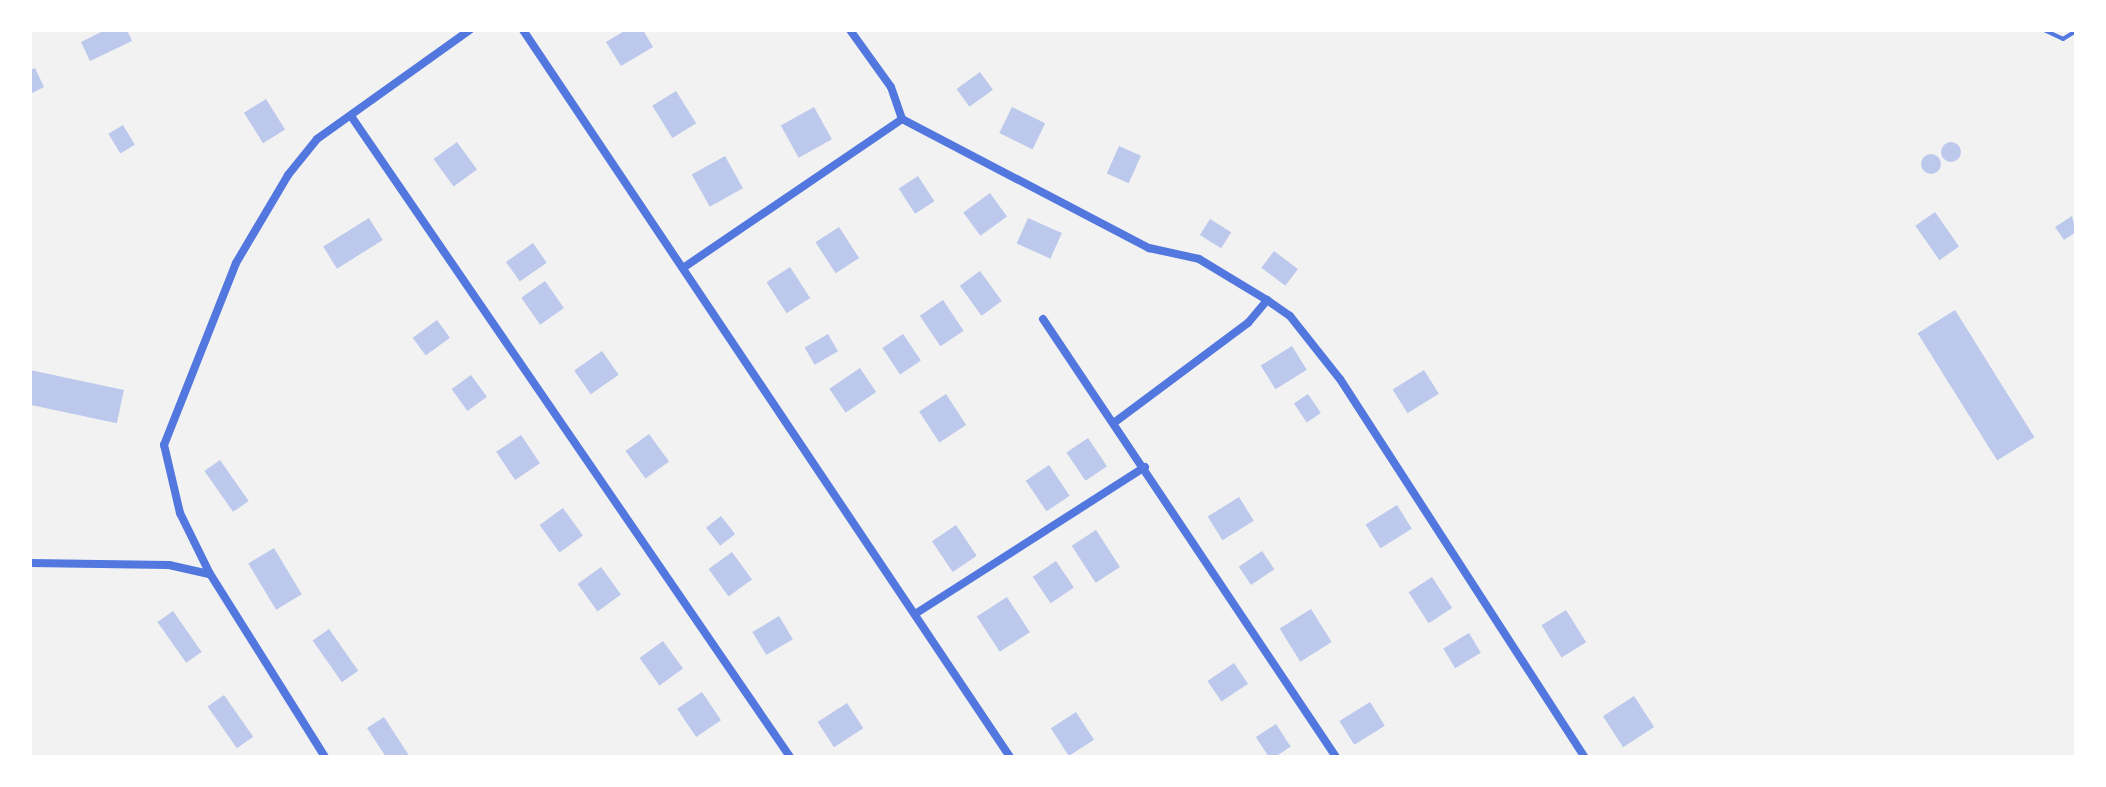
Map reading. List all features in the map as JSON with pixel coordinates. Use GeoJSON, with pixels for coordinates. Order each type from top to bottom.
{"type":"FeatureCollection","features":[{"type":"Feature","properties":{"kind":"street"},"geometry":{"type":"LineString","coordinates":[[325,757],[210,574],[180,513],[164,445],[236,263],[279,190],[318,139],[470,30]]}},
{"type":"Feature","properties":{"kind":"street"},"geometry":{"type":"LineString","coordinates":[[850,30],[891,88],[902,120],[1149,248],[1198,259],[1290,316],[1340,379],[1585,757]]}},
{"type":"Feature","properties":{"kind":"street"},"geometry":{"type":"LineString","coordinates":[[524,31],[1010,757]]}},
{"type":"Feature","properties":{"kind":"street"},"geometry":{"type":"LineString","coordinates":[[351,116],[790,757]]}},
{"type":"Feature","properties":{"kind":"street"},"geometry":{"type":"LineString","coordinates":[[684,268],[902,120]]}},
{"type":"Feature","properties":{"kind":"street"},"geometry":{"type":"LineString","coordinates":[[1115,422],[1248,323],[1268,300]]}},
{"type":"Feature","properties":{"kind":"street"},"geometry":{"type":"LineString","coordinates":[[1043,319],[1336,757]]}},
{"type":"Feature","properties":{"kind":"street"},"geometry":{"type":"LineString","coordinates":[[915,614],[1145,467]]}},
{"type":"Feature","properties":{"kind":"street"},"geometry":{"type":"LineString","coordinates":[[30,563],[168,565],[210,574]]}},
{"type":"Feature","properties":{"kind":"lane"},"geometry":{"type":"LineString","coordinates":[[2044,30],[2063,39],[2076,31]]}},
{"type":"Feature","properties":{"kind":"building"},"geometry":{"type":"Polygon","coordinates":[[[105,30],[127,30],[132,41],[90,61],[81,42],[105,30]]]}},
{"type":"Feature","properties":{"kind":"building"},"geometry":{"type":"Polygon","coordinates":[[[626,30],[643,30],[653,47],[621,66],[606,42],[626,30]]]}},
{"type":"Feature","properties":{"kind":"building"},"geometry":{"type":"Polygon","coordinates":[[[35,68],[44,87],[30,94],[30,70],[35,68]]]}},
{"type":"Feature","properties":{"kind":"building"},"geometry":{"type":"Polygon","coordinates":[[[980,72],[993,90],[969,107],[957,89],[980,72]]]}},
{"type":"Feature","properties":{"kind":"building"},"geometry":{"type":"Polygon","coordinates":[[[676,91],[696,123],[672,138],[652,106],[676,91]]]}},
{"type":"Feature","properties":{"kind":"building"},"geometry":{"type":"Polygon","coordinates":[[[266,99],[285,130],[263,143],[244,113],[266,99]]]}},
{"type":"Feature","properties":{"kind":"building"},"geometry":{"type":"Polygon","coordinates":[[[814,107],[832,139],[799,158],[781,125],[814,107]]]}},
{"type":"Feature","properties":{"kind":"building"},"geometry":{"type":"Polygon","coordinates":[[[1012,107],[1045,123],[1033,149],[999,133],[1012,107]]]}},
{"type":"Feature","properties":{"kind":"building"},"geometry":{"type":"Polygon","coordinates":[[[123,125],[135,145],[120,153],[108,134],[123,125]]]}},
{"type":"Feature","properties":{"kind":"building"},"geometry":{"type":"Polygon","coordinates":[[[457,142],[477,170],[454,187],[434,159],[457,142]]]}},
{"type":"Feature","properties":{"kind":"building"},"geometry":{"type":"Polygon","coordinates":[[[1951,142],[1961,152],[1951,162],[1941,152],[1951,142]]]}},
{"type":"Feature","properties":{"kind":"building"},"geometry":{"type":"Polygon","coordinates":[[[1119,146],[1141,156],[1129,183],[1107,173],[1119,146]]]}},
{"type":"Feature","properties":{"kind":"building"},"geometry":{"type":"Polygon","coordinates":[[[1931,154],[1941,164],[1931,174],[1921,164],[1931,154]]]}},
{"type":"Feature","properties":{"kind":"building"},"geometry":{"type":"Polygon","coordinates":[[[725,156],[743,188],[710,207],[692,174],[725,156]]]}},
{"type":"Feature","properties":{"kind":"building"},"geometry":{"type":"Polygon","coordinates":[[[918,176],[934,201],[915,214],[899,189],[918,176]]]}},
{"type":"Feature","properties":{"kind":"building"},"geometry":{"type":"Polygon","coordinates":[[[990,193],[1007,216],[980,236],[963,212],[990,193]]]}},
{"type":"Feature","properties":{"kind":"building"},"geometry":{"type":"Polygon","coordinates":[[[1935,212],[1959,246],[1939,260],[1915,226],[1935,212]]]}},
{"type":"Feature","properties":{"kind":"building"},"geometry":{"type":"Polygon","coordinates":[[[2072,216],[2076,232],[2064,240],[2055,227],[2072,216]]]}},
{"type":"Feature","properties":{"kind":"building"},"geometry":{"type":"Polygon","coordinates":[[[369,218],[383,240],[337,269],[323,247],[369,218]]]}},
{"type":"Feature","properties":{"kind":"building"},"geometry":{"type":"Polygon","coordinates":[[[1028,218],[1062,233],[1050,259],[1017,244],[1028,218]]]}},
{"type":"Feature","properties":{"kind":"building"},"geometry":{"type":"Polygon","coordinates":[[[1210,219],[1231,232],[1221,248],[1200,235],[1210,219]]]}},
{"type":"Feature","properties":{"kind":"building"},"geometry":{"type":"Polygon","coordinates":[[[839,227],[859,258],[836,273],[816,242],[839,227]]]}},
{"type":"Feature","properties":{"kind":"building"},"geometry":{"type":"Polygon","coordinates":[[[533,243],[547,263],[520,282],[506,262],[533,243]]]}},
{"type":"Feature","properties":{"kind":"building"},"geometry":{"type":"Polygon","coordinates":[[[1274,251],[1298,269],[1285,286],[1261,268],[1274,251]]]}},
{"type":"Feature","properties":{"kind":"building"},"geometry":{"type":"Polygon","coordinates":[[[790,267],[810,298],[787,313],[767,282],[790,267]]]}},
{"type":"Feature","properties":{"kind":"building"},"geometry":{"type":"Polygon","coordinates":[[[980,271],[1002,301],[982,316],[960,286],[980,271]]]}},
{"type":"Feature","properties":{"kind":"building"},"geometry":{"type":"Polygon","coordinates":[[[545,281],[564,308],[540,325],[521,298],[545,281]]]}},
{"type":"Feature","properties":{"kind":"building"},"geometry":{"type":"Polygon","coordinates":[[[943,300],[964,331],[940,346],[920,316],[943,300]]]}},
{"type":"Feature","properties":{"kind":"building"},"geometry":{"type":"Polygon","coordinates":[[[1955,310],[2034,437],[1997,461],[1918,333],[1955,310]]]}},
{"type":"Feature","properties":{"kind":"building"},"geometry":{"type":"Polygon","coordinates":[[[437,320],[450,338],[426,355],[413,338],[437,320]]]}},
{"type":"Feature","properties":{"kind":"building"},"geometry":{"type":"Polygon","coordinates":[[[828,334],[838,351],[815,365],[805,348],[828,334]]]}},
{"type":"Feature","properties":{"kind":"building"},"geometry":{"type":"Polygon","coordinates":[[[903,334],[921,361],[900,375],[882,348],[903,334]]]}},
{"type":"Feature","properties":{"kind":"building"},"geometry":{"type":"Polygon","coordinates":[[[1292,346],[1307,370],[1275,389],[1261,366],[1292,346]]]}},
{"type":"Feature","properties":{"kind":"building"},"geometry":{"type":"Polygon","coordinates":[[[602,351],[619,375],[591,394],[574,371],[602,351]]]}},
{"type":"Feature","properties":{"kind":"building"},"geometry":{"type":"Polygon","coordinates":[[[860,368],[876,392],[846,413],[829,389],[860,368]]]}},
{"type":"Feature","properties":{"kind":"building"},"geometry":{"type":"Polygon","coordinates":[[[30,370],[124,390],[117,423],[30,405],[30,370]]]}},
{"type":"Feature","properties":{"kind":"building"},"geometry":{"type":"Polygon","coordinates":[[[1424,370],[1439,394],[1407,413],[1393,390],[1424,370]]]}},
{"type":"Feature","properties":{"kind":"building"},"geometry":{"type":"Polygon","coordinates":[[[471,375],[487,397],[467,411],[452,389],[471,375]]]}},
{"type":"Feature","properties":{"kind":"building"},"geometry":{"type":"Polygon","coordinates":[[[946,394],[966,425],[939,442],[919,411],[946,394]]]}},
{"type":"Feature","properties":{"kind":"building"},"geometry":{"type":"Polygon","coordinates":[[[1308,394],[1321,413],[1307,423],[1294,404],[1308,394]]]}},
{"type":"Feature","properties":{"kind":"building"},"geometry":{"type":"Polygon","coordinates":[[[649,434],[669,462],[646,479],[626,451],[649,434]]]}},
{"type":"Feature","properties":{"kind":"building"},"geometry":{"type":"Polygon","coordinates":[[[521,435],[540,463],[515,480],[496,452],[521,435]]]}},
{"type":"Feature","properties":{"kind":"building"},"geometry":{"type":"Polygon","coordinates":[[[1088,438],[1107,466],[1085,481],[1066,453],[1088,438]]]}},
{"type":"Feature","properties":{"kind":"building"},"geometry":{"type":"Polygon","coordinates":[[[220,460],[249,501],[233,512],[204,471],[220,460]]]}},
{"type":"Feature","properties":{"kind":"building"},"geometry":{"type":"Polygon","coordinates":[[[1049,465],[1070,496],[1046,511],[1026,481],[1049,465]]]}},
{"type":"Feature","properties":{"kind":"building"},"geometry":{"type":"Polygon","coordinates":[[[1239,497],[1254,521],[1222,540],[1208,517],[1239,497]]]}},
{"type":"Feature","properties":{"kind":"building"},"geometry":{"type":"Polygon","coordinates":[[[1397,505],[1412,529],[1380,548],[1366,525],[1397,505]]]}},
{"type":"Feature","properties":{"kind":"building"},"geometry":{"type":"Polygon","coordinates":[[[563,508],[583,536],[560,553],[540,525],[563,508]]]}},
{"type":"Feature","properties":{"kind":"building"},"geometry":{"type":"Polygon","coordinates":[[[721,516],[735,534],[720,546],[706,528],[721,516]]]}},
{"type":"Feature","properties":{"kind":"building"},"geometry":{"type":"Polygon","coordinates":[[[956,525],[977,556],[953,572],[932,541],[956,525]]]}},
{"type":"Feature","properties":{"kind":"building"},"geometry":{"type":"Polygon","coordinates":[[[1096,530],[1120,567],[1096,583],[1072,546],[1096,530]]]}},
{"type":"Feature","properties":{"kind":"building"},"geometry":{"type":"Polygon","coordinates":[[[274,548],[302,594],[276,610],[248,563],[274,548]]]}},
{"type":"Feature","properties":{"kind":"building"},"geometry":{"type":"Polygon","coordinates":[[[1262,551],[1274,569],[1251,585],[1239,567],[1262,551]]]}},
{"type":"Feature","properties":{"kind":"building"},"geometry":{"type":"Polygon","coordinates":[[[732,552],[752,580],[729,597],[709,569],[732,552]]]}},
{"type":"Feature","properties":{"kind":"building"},"geometry":{"type":"Polygon","coordinates":[[[1056,561],[1074,588],[1051,603],[1033,577],[1056,561]]]}},
{"type":"Feature","properties":{"kind":"building"},"geometry":{"type":"Polygon","coordinates":[[[601,567],[621,595],[598,612],[578,584],[601,567]]]}},
{"type":"Feature","properties":{"kind":"building"},"geometry":{"type":"Polygon","coordinates":[[[1432,577],[1452,608],[1429,623],[1409,592],[1432,577]]]}},
{"type":"Feature","properties":{"kind":"building"},"geometry":{"type":"Polygon","coordinates":[[[1007,597],[1030,632],[1000,652],[977,617],[1007,597]]]}},
{"type":"Feature","properties":{"kind":"building"},"geometry":{"type":"Polygon","coordinates":[[[1311,609],[1332,642],[1300,662],[1280,629],[1311,609]]]}},
{"type":"Feature","properties":{"kind":"building"},"geometry":{"type":"Polygon","coordinates":[[[1566,610],[1586,642],[1562,658],[1541,625],[1566,610]]]}},
{"type":"Feature","properties":{"kind":"building"},"geometry":{"type":"Polygon","coordinates":[[[173,611],[202,652],[186,663],[157,622],[173,611]]]}},
{"type":"Feature","properties":{"kind":"building"},"geometry":{"type":"Polygon","coordinates":[[[779,616],[793,639],[766,655],[752,632],[779,616]]]}},
{"type":"Feature","properties":{"kind":"building"},"geometry":{"type":"Polygon","coordinates":[[[329,629],[358,671],[342,682],[313,640],[329,629]]]}},
{"type":"Feature","properties":{"kind":"building"},"geometry":{"type":"Polygon","coordinates":[[[1469,633],[1481,653],[1455,668],[1443,648],[1469,633]]]}},
{"type":"Feature","properties":{"kind":"building"},"geometry":{"type":"Polygon","coordinates":[[[663,641],[683,669],[660,686],[640,658],[663,641]]]}},
{"type":"Feature","properties":{"kind":"building"},"geometry":{"type":"Polygon","coordinates":[[[1234,663],[1248,684],[1221,702],[1207,681],[1234,663]]]}},
{"type":"Feature","properties":{"kind":"building"},"geometry":{"type":"Polygon","coordinates":[[[702,692],[721,720],[696,737],[677,709],[702,692]]]}},
{"type":"Feature","properties":{"kind":"building"},"geometry":{"type":"Polygon","coordinates":[[[224,695],[253,737],[237,748],[208,706],[224,695]]]}},
{"type":"Feature","properties":{"kind":"building"},"geometry":{"type":"Polygon","coordinates":[[[1634,696],[1654,727],[1623,747],[1603,716],[1634,696]]]}},
{"type":"Feature","properties":{"kind":"building"},"geometry":{"type":"Polygon","coordinates":[[[1370,702],[1385,726],[1354,745],[1339,721],[1370,702]]]}},
{"type":"Feature","properties":{"kind":"building"},"geometry":{"type":"Polygon","coordinates":[[[847,703],[863,728],[834,747],[818,722],[847,703]]]}},
{"type":"Feature","properties":{"kind":"building"},"geometry":{"type":"Polygon","coordinates":[[[1076,712],[1094,740],[1069,756],[1051,728],[1076,712]]]}},
{"type":"Feature","properties":{"kind":"building"},"geometry":{"type":"Polygon","coordinates":[[[384,717],[410,757],[386,757],[367,728],[384,717]]]}},
{"type":"Feature","properties":{"kind":"building"},"geometry":{"type":"Polygon","coordinates":[[[1276,724],[1291,747],[1269,757],[1256,737],[1276,724]]]}}]}
